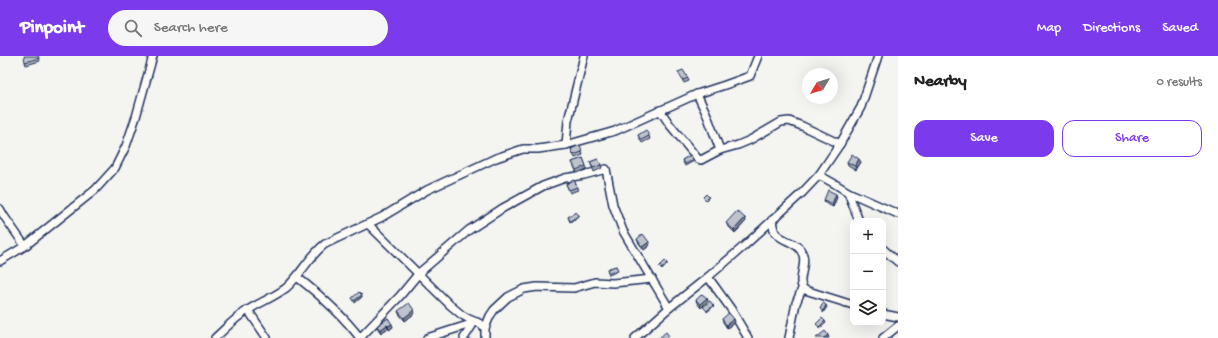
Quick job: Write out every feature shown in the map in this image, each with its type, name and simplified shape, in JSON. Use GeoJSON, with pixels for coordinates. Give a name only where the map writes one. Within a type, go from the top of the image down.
{"type":"FeatureCollection","features":[{"type":"Feature","properties":{"kind":"street"},"geometry":{"type":"LineString","coordinates":[[0,261],[25,246],[95,190],[115,168],[126,146],[136,117],[153,56]]}},
{"type":"Feature","properties":{"kind":"street"},"geometry":{"type":"LineString","coordinates":[[566,146],[568,120],[584,56]]}},
{"type":"Feature","properties":{"kind":"street"},"geometry":{"type":"LineString","coordinates":[[215,338],[248,310],[272,298],[286,288],[297,277],[319,248],[382,217],[427,190],[496,158],[523,149],[566,146],[615,131],[697,94],[750,76],[758,56]]}},
{"type":"Feature","properties":{"kind":"street"},"geometry":{"type":"LineString","coordinates":[[635,338],[669,308],[708,277],[772,220],[819,175],[840,144],[861,107],[878,56]]}},
{"type":"Feature","properties":{"kind":"street"},"geometry":{"type":"LineString","coordinates":[[697,94],[707,115],[720,150]]}},
{"type":"Feature","properties":{"kind":"street"},"geometry":{"type":"LineString","coordinates":[[660,110],[670,125],[699,160],[703,160],[720,150],[738,145],[781,122],[789,121],[840,144]]}},
{"type":"Feature","properties":{"kind":"street"},"geometry":{"type":"LineString","coordinates":[[297,277],[334,309],[360,338],[400,296],[419,273],[469,230],[503,208],[543,186],[565,178],[606,169],[613,205],[623,231],[669,308]]}},
{"type":"Feature","properties":{"kind":"street"},"geometry":{"type":"LineString","coordinates":[[819,175],[848,192],[898,214]]}},
{"type":"Feature","properties":{"kind":"street"},"geometry":{"type":"LineString","coordinates":[[848,192],[858,218]]}},
{"type":"Feature","properties":{"kind":"street"},"geometry":{"type":"LineString","coordinates":[[0,209],[25,246]]}},
{"type":"Feature","properties":{"kind":"street"},"geometry":{"type":"LineString","coordinates":[[772,220],[775,232],[782,238],[796,245],[804,256],[804,267],[800,282],[802,288],[796,303],[789,338]]}},
{"type":"Feature","properties":{"kind":"street"},"geometry":{"type":"LineString","coordinates":[[368,224],[450,305],[462,315],[475,323],[481,324],[485,328]]}},
{"type":"Feature","properties":{"kind":"street"},"geometry":{"type":"LineString","coordinates":[[886,252],[898,262]]}},
{"type":"Feature","properties":{"kind":"street"},"geometry":{"type":"LineString","coordinates":[[708,277],[731,309],[748,338]]}},
{"type":"Feature","properties":{"kind":"street"},"geometry":{"type":"LineString","coordinates":[[485,338],[485,328],[494,310],[508,297],[524,289],[537,287],[574,288],[595,282],[614,283],[652,279]]}},
{"type":"Feature","properties":{"kind":"street"},"geometry":{"type":"LineString","coordinates":[[802,288],[850,304]]}},
{"type":"Feature","properties":{"kind":"street"},"geometry":{"type":"LineString","coordinates":[[248,310],[267,338]]}},
{"type":"Feature","properties":{"kind":"street"},"geometry":{"type":"LineString","coordinates":[[886,315],[898,317]]}},
{"type":"Feature","properties":{"kind":"street"},"geometry":{"type":"LineString","coordinates":[[427,338],[475,323]]}},
{"type":"Feature","properties":{"kind":"street"},"geometry":{"type":"LineString","coordinates":[[464,338],[475,323]]}},
{"type":"Feature","properties":{"kind":"street"},"geometry":{"type":"LineString","coordinates":[[883,338],[898,326]]}},
{"type":"Feature","properties":{"kind":"building"},"geometry":{"type":"Polygon","coordinates":[[[24,56],[38,56],[39,58],[25,62],[24,56]]]}},
{"type":"Feature","properties":{"kind":"building"},"geometry":{"type":"Polygon","coordinates":[[[683,70],[688,78],[683,80],[678,72],[683,70]]]}},
{"type":"Feature","properties":{"kind":"building"},"geometry":{"type":"Polygon","coordinates":[[[646,130],[649,136],[641,140],[638,135],[646,130]]]}},
{"type":"Feature","properties":{"kind":"building"},"geometry":{"type":"Polygon","coordinates":[[[580,145],[582,152],[573,155],[571,149],[580,145]]]}},
{"type":"Feature","properties":{"kind":"building"},"geometry":{"type":"Polygon","coordinates":[[[852,154],[859,159],[855,166],[847,162],[852,154]]]}},
{"type":"Feature","properties":{"kind":"building"},"geometry":{"type":"Polygon","coordinates":[[[691,155],[693,160],[685,164],[682,160],[691,155]]]}},
{"type":"Feature","properties":{"kind":"building"},"geometry":{"type":"Polygon","coordinates":[[[583,158],[586,166],[576,170],[572,162],[583,158]]]}},
{"type":"Feature","properties":{"kind":"building"},"geometry":{"type":"Polygon","coordinates":[[[598,159],[601,165],[593,168],[590,162],[598,159]]]}},
{"type":"Feature","properties":{"kind":"building"},"geometry":{"type":"Polygon","coordinates":[[[574,180],[577,187],[569,190],[566,184],[574,180]]]}},
{"type":"Feature","properties":{"kind":"building"},"geometry":{"type":"Polygon","coordinates":[[[828,190],[836,194],[832,204],[824,200],[828,190]]]}},
{"type":"Feature","properties":{"kind":"building"},"geometry":{"type":"Polygon","coordinates":[[[706,194],[709,197],[706,200],[703,197],[706,194]]]}},
{"type":"Feature","properties":{"kind":"building"},"geometry":{"type":"Polygon","coordinates":[[[737,211],[745,218],[734,230],[726,223],[737,211]]]}},
{"type":"Feature","properties":{"kind":"building"},"geometry":{"type":"Polygon","coordinates":[[[576,212],[578,216],[570,221],[568,217],[576,212]]]}},
{"type":"Feature","properties":{"kind":"building"},"geometry":{"type":"Polygon","coordinates":[[[643,234],[649,242],[642,247],[637,239],[643,234]]]}},
{"type":"Feature","properties":{"kind":"building"},"geometry":{"type":"Polygon","coordinates":[[[665,261],[667,263],[661,269],[659,267],[665,261]]]}},
{"type":"Feature","properties":{"kind":"building"},"geometry":{"type":"Polygon","coordinates":[[[616,266],[618,270],[609,273],[607,269],[616,266]]]}},
{"type":"Feature","properties":{"kind":"building"},"geometry":{"type":"Polygon","coordinates":[[[359,292],[362,295],[354,301],[352,298],[359,292]]]}},
{"type":"Feature","properties":{"kind":"building"},"geometry":{"type":"Polygon","coordinates":[[[702,294],[707,298],[700,304],[696,300],[702,294]]]}},
{"type":"Feature","properties":{"kind":"building"},"geometry":{"type":"Polygon","coordinates":[[[710,301],[713,305],[707,311],[703,307],[710,301]]]}},
{"type":"Feature","properties":{"kind":"building"},"geometry":{"type":"Polygon","coordinates":[[[409,303],[414,310],[404,318],[398,311],[409,303]]]}},
{"type":"Feature","properties":{"kind":"building"},"geometry":{"type":"Polygon","coordinates":[[[823,303],[826,305],[823,311],[820,309],[823,303]]]}},
{"type":"Feature","properties":{"kind":"building"},"geometry":{"type":"Polygon","coordinates":[[[729,313],[734,319],[726,325],[722,319],[729,313]]]}},
{"type":"Feature","properties":{"kind":"building"},"geometry":{"type":"Polygon","coordinates":[[[388,318],[392,324],[387,325],[380,330],[377,326],[388,318]]]}},
{"type":"Feature","properties":{"kind":"building"},"geometry":{"type":"Polygon","coordinates":[[[822,318],[825,321],[819,327],[816,324],[822,318]]]}},
{"type":"Feature","properties":{"kind":"building"},"geometry":{"type":"Polygon","coordinates":[[[825,331],[828,335],[824,338],[816,338],[825,331]]]}},
{"type":"Feature","properties":{"kind":"building"},"geometry":{"type":"Polygon","coordinates":[[[666,332],[669,336],[666,338],[659,338],[666,332]]]}}]}
